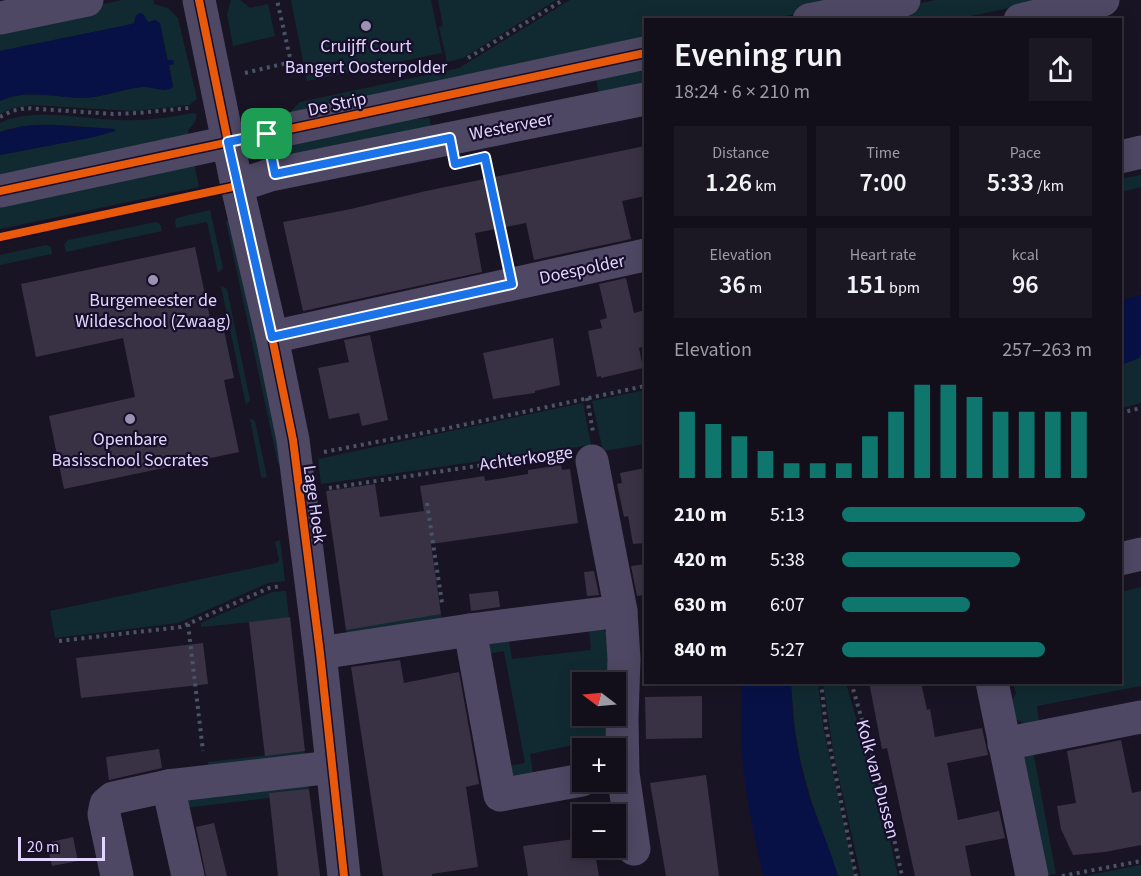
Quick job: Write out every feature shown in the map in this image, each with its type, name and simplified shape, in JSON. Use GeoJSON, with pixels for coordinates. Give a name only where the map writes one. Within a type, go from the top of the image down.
{"type":"FeatureCollection","features":[{"type":"Feature","properties":{"kind":"street"},"geometry":{"type":"LineString","coordinates":[[0,18],[87,0]]}},
{"type":"Feature","properties":{"kind":"street","name":"Lage Hoek"},"geometry":{"type":"LineString","coordinates":[[199,0],[292,440],[320,653],[344,876]]}},
{"type":"Feature","properties":{"kind":"street"},"geometry":{"type":"LineString","coordinates":[[818,18],[904,0]]}},
{"type":"Feature","properties":{"kind":"street"},"geometry":{"type":"LineString","coordinates":[[1028,18],[1103,0]]}},
{"type":"Feature","properties":{"kind":"street","name":"De Strip"},"geometry":{"type":"LineString","coordinates":[[0,191],[644,54]]}},
{"type":"Feature","properties":{"kind":"street","name":"Westerveer"},"geometry":{"type":"LineString","coordinates":[[237,186],[270,175],[644,99]]}},
{"type":"Feature","properties":{"kind":"street"},"geometry":{"type":"LineString","coordinates":[[1122,157],[1141,152]]}},
{"type":"Feature","properties":{"kind":"street","name":"Doespolder"},"geometry":{"type":"LineString","coordinates":[[272,337],[644,255]]}},
{"type":"Feature","properties":{"kind":"street","name":"Achterkogge"},"geometry":{"type":"LineString","coordinates":[[591,455],[621,611],[624,659],[621,738]]}},
{"type":"Feature","properties":{"kind":"street"},"geometry":{"type":"LineString","coordinates":[[1122,559],[1141,554]]}},
{"type":"Feature","properties":{"kind":"street"},"geometry":{"type":"LineString","coordinates":[[320,653],[621,611]]}},
{"type":"Feature","properties":{"kind":"street"},"geometry":{"type":"LineString","coordinates":[[459,632],[490,797],[572,782]]}},
{"type":"Feature","properties":{"kind":"street"},"geometry":{"type":"LineString","coordinates":[[992,684],[1032,876]]}},
{"type":"Feature","properties":{"kind":"street"},"geometry":{"type":"LineString","coordinates":[[1004,744],[1141,717]]}},
{"type":"Feature","properties":{"kind":"street"},"geometry":{"type":"LineString","coordinates":[[117,876],[104,814],[106,804],[113,798],[168,786],[332,767]]}},
{"type":"Feature","properties":{"kind":"street"},"geometry":{"type":"LineString","coordinates":[[168,786],[188,876]]}},
{"type":"Feature","properties":{"kind":"street","name":"Achterkogge"},"geometry":{"type":"LineString","coordinates":[[623,792],[634,849]]}},
{"type":"Feature","properties":{"kind":"path"},"geometry":{"type":"LineString","coordinates":[[234,75],[291,62],[277,0]]}},
{"type":"Feature","properties":{"kind":"path"},"geometry":{"type":"LineString","coordinates":[[460,62],[563,0]]}},
{"type":"Feature","properties":{"kind":"path"},"geometry":{"type":"LineString","coordinates":[[0,117],[26,108],[113,114],[192,108]]}},
{"type":"Feature","properties":{"kind":"path"},"geometry":{"type":"LineString","coordinates":[[485,157],[512,284]]}},
{"type":"Feature","properties":{"kind":"path"},"geometry":{"type":"LineString","coordinates":[[294,458],[644,386]]}},
{"type":"Feature","properties":{"kind":"path"},"geometry":{"type":"LineString","coordinates":[[587,398],[596,448],[591,455]]}},
{"type":"Feature","properties":{"kind":"path"},"geometry":{"type":"LineString","coordinates":[[1122,413],[1141,408]]}},
{"type":"Feature","properties":{"kind":"path"},"geometry":{"type":"LineString","coordinates":[[427,503],[459,632]]}},
{"type":"Feature","properties":{"kind":"path"},"geometry":{"type":"LineString","coordinates":[[59,641],[181,627],[269,588],[310,582]]}},
{"type":"Feature","properties":{"kind":"path"},"geometry":{"type":"LineString","coordinates":[[188,624],[207,782]]}},
{"type":"Feature","properties":{"kind":"path"},"geometry":{"type":"LineString","coordinates":[[820,684],[826,727],[856,876]]}},
{"type":"Feature","properties":{"kind":"path"},"geometry":{"type":"LineString","coordinates":[[1060,876],[1141,861]]}},
{"type":"Feature","properties":{"kind":"shaded area"},"geometry":{"type":"Polygon","coordinates":[[[122,0],[153,0],[154,4],[168,8],[178,18],[197,99],[189,105],[134,111],[32,105],[13,108],[0,114],[0,101],[20,95],[90,98],[142,87],[164,89],[173,87],[169,65],[174,64],[168,61],[160,23],[148,22],[140,13],[136,15],[134,24],[0,51],[0,26],[122,0]]]}},
{"type":"Feature","properties":{"kind":"shaded area"},"geometry":{"type":"Polygon","coordinates":[[[231,0],[240,0],[250,8],[268,4],[275,36],[233,46],[227,14],[231,0]]]}},
{"type":"Feature","properties":{"kind":"shaded area","name":"Cruijff Court Bangert Oosterpolder"},"geometry":{"type":"Polygon","coordinates":[[[291,0],[431,0],[442,53],[307,81],[291,0]]]}},
{"type":"Feature","properties":{"kind":"shaded area"},"geometry":{"type":"Polygon","coordinates":[[[438,0],[556,0],[463,58],[447,62],[439,27],[443,26],[438,0]]]}},
{"type":"Feature","properties":{"kind":"shaded area"},"geometry":{"type":"Polygon","coordinates":[[[570,0],[863,0],[775,18],[644,18],[644,46],[287,115],[300,102],[459,68],[570,0]]]}},
{"type":"Feature","properties":{"kind":"shaded area"},"geometry":{"type":"Polygon","coordinates":[[[935,0],[1049,0],[961,18],[853,18],[935,0]]]}},
{"type":"Feature","properties":{"kind":"shaded area"},"geometry":{"type":"Polygon","coordinates":[[[140,13],[148,22],[155,20],[160,23],[167,60],[173,60],[174,64],[169,65],[173,87],[170,89],[142,87],[83,98],[30,94],[0,101],[0,51],[127,25],[134,23],[136,16],[140,13]]]}},
{"type":"Feature","properties":{"kind":"shaded area"},"geometry":{"type":"Polygon","coordinates":[[[644,61],[644,86],[599,95],[595,73],[644,61]]]}},
{"type":"Feature","properties":{"kind":"shaded area"},"geometry":{"type":"Polygon","coordinates":[[[196,114],[196,118],[188,130],[190,141],[0,182],[0,155],[115,131],[115,129],[42,125],[0,132],[0,123],[13,118],[58,115],[137,120],[196,114]]]}},
{"type":"Feature","properties":{"kind":"shaded area"},"geometry":{"type":"Polygon","coordinates":[[[429,118],[432,130],[277,163],[274,140],[351,124],[429,118]]]}},
{"type":"Feature","properties":{"kind":"shaded area"},"geometry":{"type":"Polygon","coordinates":[[[24,126],[115,129],[115,131],[0,155],[0,132],[24,126]]]}},
{"type":"Feature","properties":{"kind":"shaded area"},"geometry":{"type":"Polygon","coordinates":[[[193,158],[199,187],[0,229],[0,198],[193,158]]]}},
{"type":"Feature","properties":{"kind":"shaded area"},"geometry":{"type":"Polygon","coordinates":[[[1141,175],[1141,187],[1122,192],[1122,179],[1141,175]]]}},
{"type":"Feature","properties":{"kind":"shaded area"},"geometry":{"type":"Polygon","coordinates":[[[210,210],[223,268],[218,273],[207,222],[176,228],[175,221],[177,218],[210,210]]]}},
{"type":"Feature","properties":{"kind":"shaded area"},"geometry":{"type":"Polygon","coordinates":[[[236,219],[284,463],[278,464],[226,221],[236,219]]]}},
{"type":"Feature","properties":{"kind":"shaded area"},"geometry":{"type":"Polygon","coordinates":[[[156,222],[160,224],[162,231],[66,252],[64,245],[68,240],[156,222]]]}},
{"type":"Feature","properties":{"kind":"shaded area"},"geometry":{"type":"Polygon","coordinates":[[[46,245],[51,247],[52,254],[0,265],[0,255],[46,245]]]}},
{"type":"Feature","properties":{"kind":"shaded area"},"geometry":{"type":"Polygon","coordinates":[[[221,286],[227,289],[250,400],[246,405],[221,286]]]}},
{"type":"Feature","properties":{"kind":"shaded area"},"geometry":{"type":"Polygon","coordinates":[[[1141,295],[1141,354],[1139,358],[1122,365],[1122,300],[1141,295]]]}},
{"type":"Feature","properties":{"kind":"shaded area"},"geometry":{"type":"Polygon","coordinates":[[[1141,354],[1141,403],[1122,408],[1122,364],[1139,358],[1141,354]]]}},
{"type":"Feature","properties":{"kind":"shaded area"},"geometry":{"type":"Polygon","coordinates":[[[644,390],[644,444],[603,451],[592,401],[644,390]]]}},
{"type":"Feature","properties":{"kind":"shaded area"},"geometry":{"type":"Polygon","coordinates":[[[583,403],[591,445],[321,484],[318,459],[583,403]]]}},
{"type":"Feature","properties":{"kind":"shaded area"},"geometry":{"type":"Polygon","coordinates":[[[250,418],[255,421],[267,477],[261,476],[250,418]]]}},
{"type":"Feature","properties":{"kind":"shaded area"},"geometry":{"type":"Polygon","coordinates":[[[280,540],[285,581],[268,583],[178,623],[55,638],[50,611],[277,563],[279,560],[275,542],[280,540]]]}},
{"type":"Feature","properties":{"kind":"shaded area"},"geometry":{"type":"Polygon","coordinates":[[[1141,587],[1141,686],[1037,706],[1039,724],[1027,724],[1016,719],[1008,705],[1016,694],[1013,684],[1122,684],[1122,592],[1141,587]]]}},
{"type":"Feature","properties":{"kind":"shaded area"},"geometry":{"type":"Polygon","coordinates":[[[286,591],[289,618],[201,627],[201,623],[272,592],[286,591]]]}},
{"type":"Feature","properties":{"kind":"shaded area"},"geometry":{"type":"Polygon","coordinates":[[[441,614],[442,623],[347,636],[346,627],[441,614]]]}},
{"type":"Feature","properties":{"kind":"shaded area"},"geometry":{"type":"Polygon","coordinates":[[[600,628],[609,634],[611,672],[572,672],[572,726],[612,726],[612,738],[572,738],[572,745],[530,754],[533,773],[511,777],[509,766],[525,763],[504,651],[487,654],[488,641],[509,641],[512,659],[591,650],[589,630],[600,628]]]}},
{"type":"Feature","properties":{"kind":"shaded area"},"geometry":{"type":"Polygon","coordinates":[[[742,684],[791,684],[796,743],[803,773],[838,876],[763,876],[752,825],[741,738],[742,684]]]}},
{"type":"Feature","properties":{"kind":"shaded area"},"geometry":{"type":"Polygon","coordinates":[[[791,684],[818,684],[823,726],[855,876],[838,876],[811,800],[795,730],[791,684]]]}},
{"type":"Feature","properties":{"kind":"shaded area"},"geometry":{"type":"Polygon","coordinates":[[[823,684],[846,684],[886,823],[898,876],[861,876],[834,756],[823,684]]]}},
{"type":"Feature","properties":{"kind":"shaded area"},"geometry":{"type":"Polygon","coordinates":[[[304,751],[305,759],[209,771],[208,762],[304,751]]]}},
{"type":"Feature","properties":{"kind":"shaded area"},"geometry":{"type":"Polygon","coordinates":[[[1033,751],[1056,874],[1041,876],[1022,763],[1025,756],[1033,751]]]}},
{"type":"Feature","properties":{"kind":"shaded area"},"geometry":{"type":"Polygon","coordinates":[[[308,783],[309,793],[185,808],[187,798],[308,783]]]}},
{"type":"Feature","properties":{"kind":"shaded area"},"geometry":{"type":"Polygon","coordinates":[[[1141,865],[1141,876],[1084,876],[1141,865]]]}},
{"type":"Feature","properties":{"kind":"building"},"geometry":{"type":"Polygon","coordinates":[[[644,146],[644,196],[622,201],[631,239],[534,260],[526,223],[475,233],[482,272],[303,311],[283,222],[644,146]]]}},
{"type":"Feature","properties":{"kind":"building"},"geometry":{"type":"Polygon","coordinates":[[[195,247],[210,318],[221,316],[234,378],[224,380],[239,452],[64,489],[49,416],[135,397],[123,338],[36,357],[21,284],[195,247]]]}},
{"type":"Feature","properties":{"kind":"building"},"geometry":{"type":"Polygon","coordinates":[[[626,278],[634,313],[644,310],[644,346],[639,348],[643,368],[597,377],[588,331],[602,328],[600,320],[607,318],[599,284],[626,278]]]}},
{"type":"Feature","properties":{"kind":"building"},"geometry":{"type":"Polygon","coordinates":[[[370,335],[388,420],[362,426],[359,413],[329,419],[318,368],[349,362],[344,340],[370,335]]]}},
{"type":"Feature","properties":{"kind":"building"},"geometry":{"type":"Polygon","coordinates":[[[553,338],[560,385],[535,391],[535,393],[493,399],[483,353],[553,338]]]}},
{"type":"Feature","properties":{"kind":"building"},"geometry":{"type":"Polygon","coordinates":[[[561,465],[562,470],[570,469],[578,523],[431,544],[441,614],[346,630],[326,491],[375,484],[380,517],[424,511],[420,486],[484,476],[485,481],[528,474],[528,470],[561,465]]]}},
{"type":"Feature","properties":{"kind":"building"},"geometry":{"type":"Polygon","coordinates":[[[644,468],[644,543],[633,544],[628,516],[624,517],[617,484],[622,483],[620,473],[644,468]]]}},
{"type":"Feature","properties":{"kind":"building"},"geometry":{"type":"Polygon","coordinates":[[[644,564],[644,595],[637,596],[631,566],[644,564]]]}},
{"type":"Feature","properties":{"kind":"building"},"geometry":{"type":"Polygon","coordinates":[[[594,571],[599,595],[587,596],[584,572],[594,571]]]}},
{"type":"Feature","properties":{"kind":"building"},"geometry":{"type":"Polygon","coordinates":[[[498,591],[500,607],[471,611],[469,594],[498,591]]]}},
{"type":"Feature","properties":{"kind":"building"},"geometry":{"type":"Polygon","coordinates":[[[290,617],[305,751],[265,756],[249,622],[290,617]]]}},
{"type":"Feature","properties":{"kind":"building"},"geometry":{"type":"Polygon","coordinates":[[[203,643],[208,684],[81,698],[76,658],[203,643]]]}},
{"type":"Feature","properties":{"kind":"building"},"geometry":{"type":"Polygon","coordinates":[[[400,660],[404,683],[459,672],[479,784],[466,787],[478,867],[432,874],[432,876],[383,876],[351,667],[400,660]]]}},
{"type":"Feature","properties":{"kind":"building"},"geometry":{"type":"Polygon","coordinates":[[[869,684],[921,684],[927,710],[930,709],[935,737],[982,728],[988,755],[947,763],[958,820],[999,811],[1005,838],[965,846],[971,876],[915,876],[887,748],[882,749],[869,684]]]}},
{"type":"Feature","properties":{"kind":"building"},"geometry":{"type":"Polygon","coordinates":[[[702,696],[702,738],[646,739],[645,697],[702,696]]]}},
{"type":"Feature","properties":{"kind":"building"},"geometry":{"type":"Polygon","coordinates":[[[1121,740],[1132,793],[1141,791],[1141,845],[1073,855],[1061,829],[1057,806],[1076,803],[1067,751],[1121,740]]]}},
{"type":"Feature","properties":{"kind":"building"},"geometry":{"type":"Polygon","coordinates":[[[159,749],[162,768],[109,780],[106,757],[159,749]]]}},
{"type":"Feature","properties":{"kind":"building"},"geometry":{"type":"Polygon","coordinates":[[[706,775],[719,876],[666,876],[650,783],[706,775]]]}},
{"type":"Feature","properties":{"kind":"building"},"geometry":{"type":"Polygon","coordinates":[[[309,789],[320,876],[278,876],[269,793],[309,789]]]}},
{"type":"Feature","properties":{"kind":"building"},"geometry":{"type":"Polygon","coordinates":[[[214,823],[227,876],[206,876],[196,827],[214,823]]]}},
{"type":"Feature","properties":{"kind":"building"},"geometry":{"type":"Polygon","coordinates":[[[73,837],[78,861],[52,866],[47,843],[73,837]]]}},
{"type":"Feature","properties":{"kind":"building"},"geometry":{"type":"Polygon","coordinates":[[[572,839],[572,858],[596,858],[599,876],[528,876],[523,846],[572,839]]]}},
{"type":"Feature","properties":{"kind":"cycle path"},"geometry":{"type":"LineString","coordinates":[[199,0],[293,440],[320,653],[344,876]]}},
{"type":"Feature","properties":{"kind":"cycle path"},"geometry":{"type":"LineString","coordinates":[[0,191],[644,53]]}},
{"type":"Feature","properties":{"kind":"cycle path"},"geometry":{"type":"LineString","coordinates":[[0,237],[237,186]]}},
{"type":"Feature","properties":{"kind":"place","name":"Cruijff Court Bangert Oosterpolder"},"geometry":{"type":"Point","coordinates":[366,26]}},
{"type":"Feature","properties":{"kind":"place","name":"Burgemeester de Wildeschool (Zwaag)"},"geometry":{"type":"Point","coordinates":[153,280]}},
{"type":"Feature","properties":{"kind":"place","name":"Openbare Basisschool Socrates"},"geometry":{"type":"Point","coordinates":[130,419]}},
{"type":"Feature","properties":{"kind":"route"},"geometry":{"type":"LineString","coordinates":[[267,134],[275,174],[450,138],[455,164],[485,157],[512,284],[272,337],[228,142],[267,134]]}}]}
